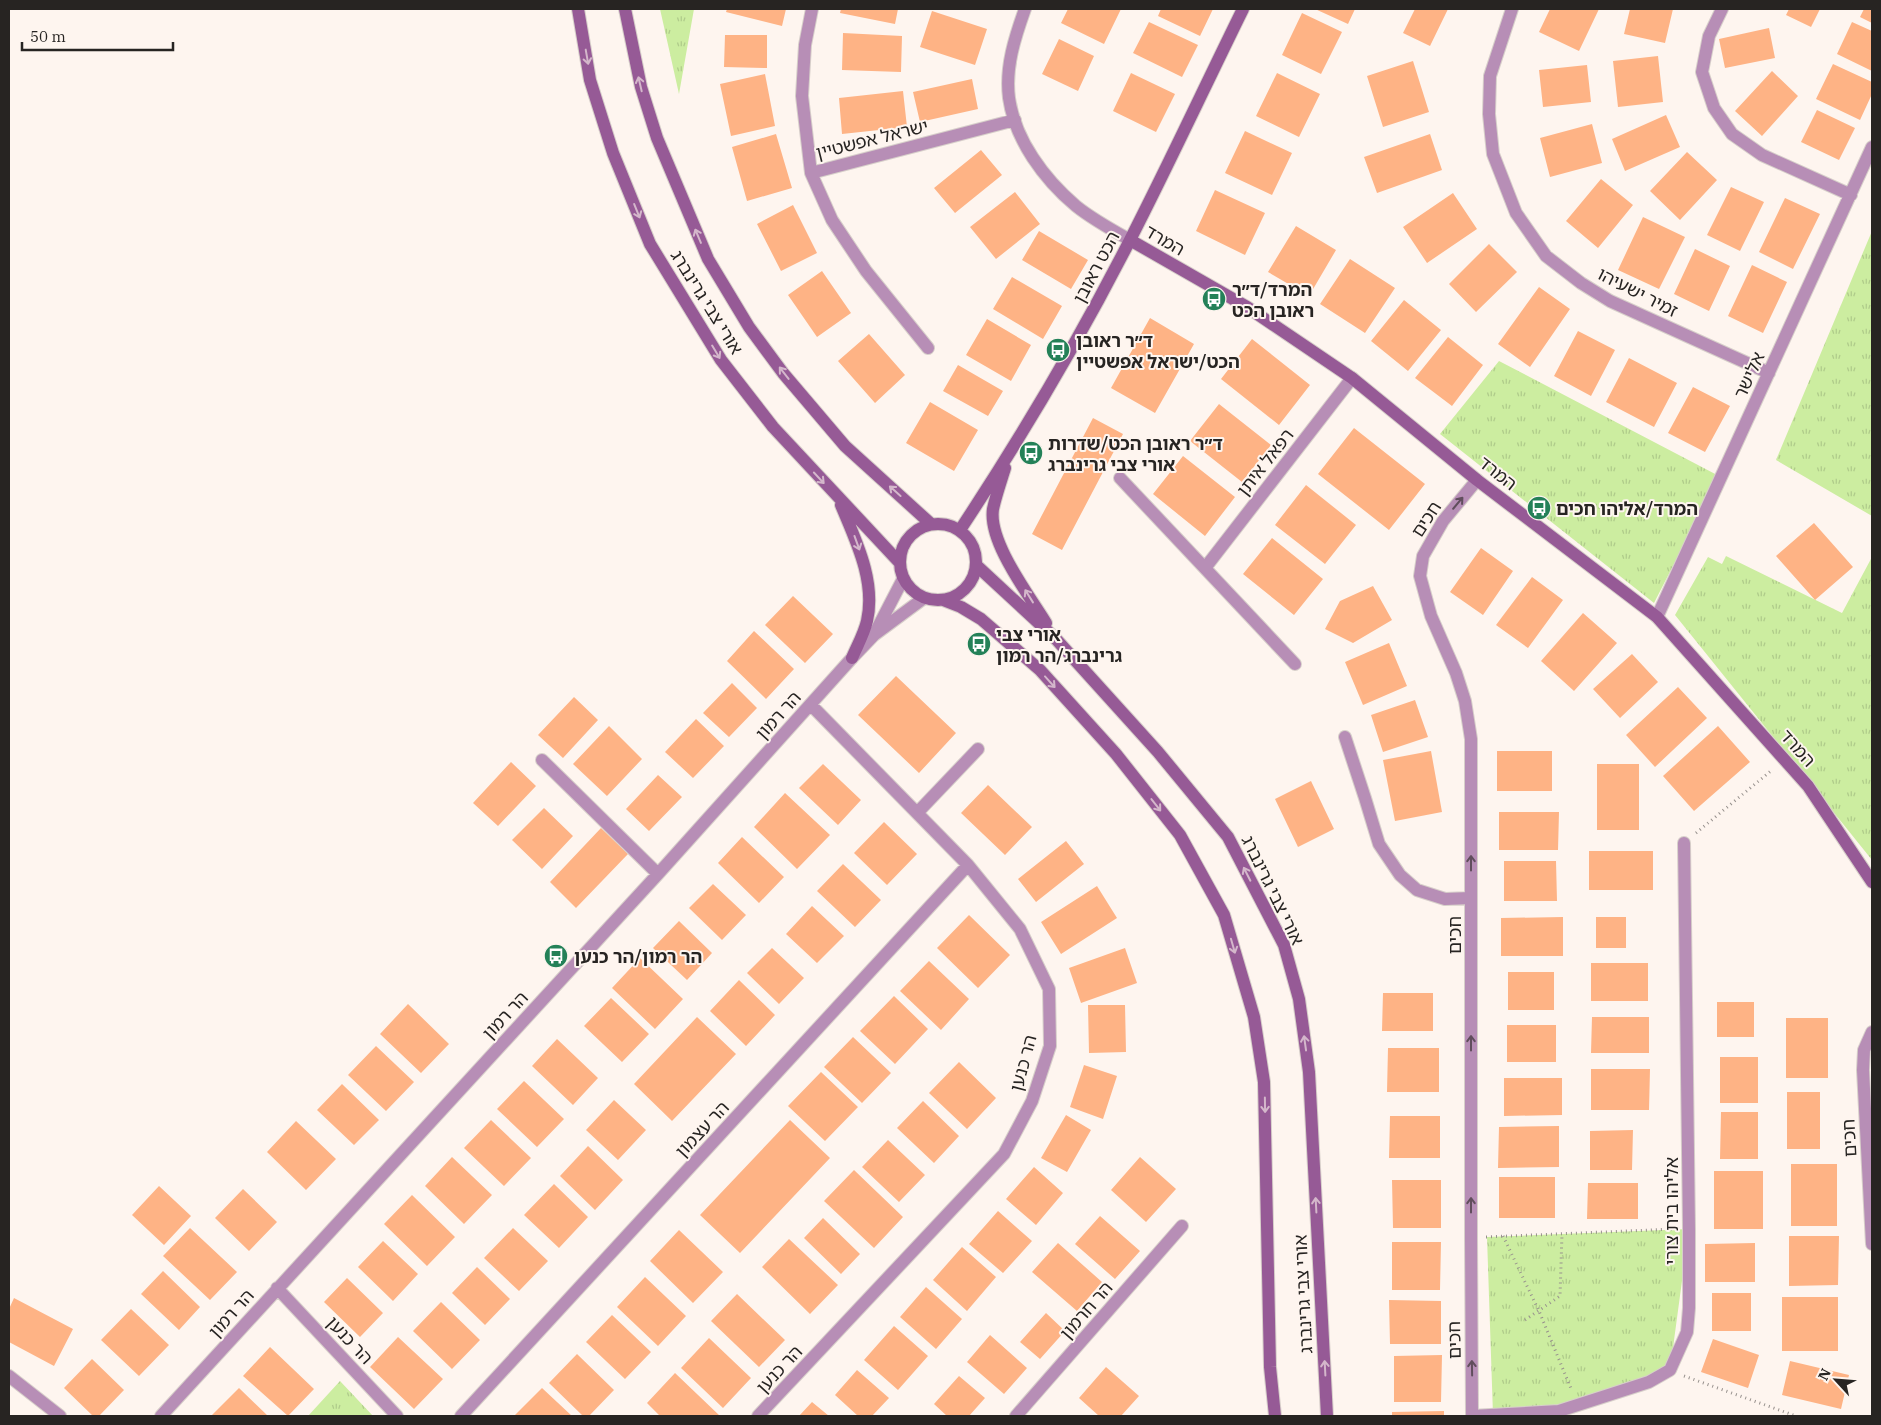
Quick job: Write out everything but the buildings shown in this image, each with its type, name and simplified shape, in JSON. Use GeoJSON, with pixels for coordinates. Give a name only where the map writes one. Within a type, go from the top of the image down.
{"type":"FeatureCollection","features":[{"type":"Feature","properties":{"kind":"main road","name":"אורי צבי גרינברג"},"geometry":{"type":"LineString","coordinates":[[578,9],[590,80],[613,153],[650,244],[721,360],[773,428],[900,562]]}},
{"type":"Feature","properties":{"kind":"main road","name":"אורי צבי גרינברג"},"geometry":{"type":"LineString","coordinates":[[624,9],[641,87],[656,138],[708,259],[749,327],[784,374],[845,446],[931,524]]}},
{"type":"Feature","properties":{"kind":"main road","name":"הכט ראובן"},"geometry":{"type":"LineString","coordinates":[[960,530],[1008,457],[1068,355],[1130,240],[1243,9]]}},
{"type":"Feature","properties":{"kind":"main road","name":"המרד"},"geometry":{"type":"LineString","coordinates":[[1130,240],[1247,307],[1352,378],[1477,480],[1657,617],[1808,786],[1872,882]]}},
{"type":"Feature","properties":{"kind":"main road"},"geometry":{"type":"LineString","coordinates":[[1008,457],[993,511],[996,535],[1007,560],[1055,638]]}},
{"type":"Feature","properties":{"kind":"main road"},"geometry":{"type":"LineString","coordinates":[[838,498],[857,543],[866,572],[870,598],[867,622],[852,658]]}},
{"type":"Feature","properties":{"kind":"main road"},"geometry":{"type":"LineString","coordinates":[[931,524],[951,525],[960,530],[973,545],[976,565],[973,578],[966,589],[955,596],[943,600],[924,598],[909,587],[903,579],[900,562],[905,542],[912,534],[931,524]]}},
{"type":"Feature","properties":{"kind":"main road","name":"אורי צבי גרינברג"},"geometry":{"type":"LineString","coordinates":[[976,565],[1055,638],[1158,752],[1228,837],[1284,946],[1299,999],[1309,1072],[1327,1416]]}},
{"type":"Feature","properties":{"kind":"main road","name":"אורי צבי גרינברג"},"geometry":{"type":"LineString","coordinates":[[943,600],[961,607],[981,619],[1040,670],[1116,754],[1180,835],[1224,915],[1254,1017],[1264,1082],[1270,1367],[1275,1416]]}},
{"type":"Feature","properties":{"kind":"street","name":"ישראל אפשטיין"},"geometry":{"type":"LineString","coordinates":[[812,9],[805,45],[802,96],[811,173],[1015,120]]}},
{"type":"Feature","properties":{"kind":"street"},"geometry":{"type":"LineString","coordinates":[[1025,9],[1011,52],[1009,98],[1015,120],[1026,146],[1043,172],[1076,206],[1130,240]]}},
{"type":"Feature","properties":{"kind":"street","name":"זמיר ישעיהו"},"geometry":{"type":"LineString","coordinates":[[1512,9],[1490,76],[1488,114],[1493,154],[1516,213],[1546,256],[1581,283],[1610,301],[1769,373]]}},
{"type":"Feature","properties":{"kind":"street"},"geometry":{"type":"LineString","coordinates":[[1722,9],[1709,36],[1702,72],[1718,115],[1732,134],[1762,155],[1850,194]]}},
{"type":"Feature","properties":{"kind":"street","name":"אלישר"},"geometry":{"type":"LineString","coordinates":[[1657,617],[1872,147]]}},
{"type":"Feature","properties":{"kind":"street"},"geometry":{"type":"LineString","coordinates":[[811,173],[837,228],[866,271],[928,348]]}},
{"type":"Feature","properties":{"kind":"street","name":"רפאל איתן"},"geometry":{"type":"LineString","coordinates":[[1205,568],[1352,378]]}},
{"type":"Feature","properties":{"kind":"street"},"geometry":{"type":"LineString","coordinates":[[1120,478],[1295,664]]}},
{"type":"Feature","properties":{"kind":"street","name":"חכים"},"geometry":{"type":"LineString","coordinates":[[1472,1416],[1471,739],[1465,701],[1456,673],[1431,616],[1420,576],[1423,556],[1443,521],[1477,480]]}},
{"type":"Feature","properties":{"kind":"street","name":"הר רמון"},"geometry":{"type":"LineString","coordinates":[[874,635],[903,579]]}},
{"type":"Feature","properties":{"kind":"street","name":"הר רמון"},"geometry":{"type":"LineString","coordinates":[[161,1416],[658,874],[852,658],[874,635],[924,598]]}},
{"type":"Feature","properties":{"kind":"street","name":"הר כנען"},"geometry":{"type":"LineString","coordinates":[[758,1416],[1004,1154],[1032,1101],[1050,1046],[1049,989],[1020,929],[968,865],[811,705]]}},
{"type":"Feature","properties":{"kind":"street"},"geometry":{"type":"LineString","coordinates":[[1345,737],[1379,844],[1400,875],[1417,890],[1445,899],[1471,898]]}},
{"type":"Feature","properties":{"kind":"street"},"geometry":{"type":"LineString","coordinates":[[917,813],[978,749]]}},
{"type":"Feature","properties":{"kind":"street"},"geometry":{"type":"LineString","coordinates":[[542,760],[658,874]]}},
{"type":"Feature","properties":{"kind":"street","name":"אליהו בית צורי"},"geometry":{"type":"LineString","coordinates":[[1670,1370],[1686,1332],[1688,1308],[1689,1229],[1684,843]]}},
{"type":"Feature","properties":{"kind":"street","name":"הר עצמון"},"geometry":{"type":"LineString","coordinates":[[461,1416],[968,865]]}},
{"type":"Feature","properties":{"kind":"street","name":"חכים"},"geometry":{"type":"LineString","coordinates":[[1872,1032],[1864,1050],[1863,1070],[1872,1244]]}},
{"type":"Feature","properties":{"kind":"street","name":"הר חרמון"},"geometry":{"type":"LineString","coordinates":[[1016,1416],[1182,1226]]}},
{"type":"Feature","properties":{"kind":"street","name":"הר כנען"},"geometry":{"type":"LineString","coordinates":[[277,1288],[396,1416]]}},
{"type":"Feature","properties":{"kind":"street"},"geometry":{"type":"LineString","coordinates":[[1472,1416],[1560,1411],[1649,1382],[1670,1370]]}},
{"type":"Feature","properties":{"kind":"street"},"geometry":{"type":"LineString","coordinates":[[9,1376],[60,1416]]}},
{"type":"Feature","properties":{"kind":"path"},"geometry":{"type":"LineString","coordinates":[[1684,843],[1784,760]]}},
{"type":"Feature","properties":{"kind":"path"},"geometry":{"type":"LineString","coordinates":[[1471,1238],[1689,1229]]}},
{"type":"Feature","properties":{"kind":"path"},"geometry":{"type":"LineString","coordinates":[[1525,1320],[1560,1296],[1562,1234]]}},
{"type":"Feature","properties":{"kind":"path"},"geometry":{"type":"LineString","coordinates":[[1503,1236],[1539,1311],[1577,1405]]}},
{"type":"Feature","properties":{"kind":"path"},"geometry":{"type":"LineString","coordinates":[[1670,1370],[1796,1416]]}},
{"type":"Feature","properties":{"kind":"green space"},"geometry":{"type":"Polygon","coordinates":[[[660,9],[694,9],[679,94],[660,9]]]}},
{"type":"Feature","properties":{"kind":"green space"},"geometry":{"type":"Polygon","coordinates":[[[1872,231],[1872,516],[1776,460],[1872,231]]]}},
{"type":"Feature","properties":{"kind":"green space"},"geometry":{"type":"Polygon","coordinates":[[[1499,361],[1719,476],[1654,603],[1440,434],[1499,361]]]}},
{"type":"Feature","properties":{"kind":"green space"},"geometry":{"type":"Polygon","coordinates":[[[1726,556],[1842,613],[1872,557],[1872,860],[1675,615],[1708,557],[1722,564],[1726,556]]]}},
{"type":"Feature","properties":{"kind":"green space"},"geometry":{"type":"Polygon","coordinates":[[[1689,1229],[1670,1370],[1559,1411],[1493,1415],[1487,1237],[1689,1229]]]}},
{"type":"Feature","properties":{"kind":"green space"},"geometry":{"type":"Polygon","coordinates":[[[340,1381],[373,1416],[308,1416],[340,1381]]]}},
{"type":"Feature","properties":{"kind":"place","name":"המרד/ד״ר ראובן הכט"},"geometry":{"type":"Point","coordinates":[1214,299]}},
{"type":"Feature","properties":{"kind":"place","name":"ד״ר ראובן הכט/ישראל אפשטיין"},"geometry":{"type":"Point","coordinates":[1058,350]}},
{"type":"Feature","properties":{"kind":"place","name":"ד״ר ראובן הכט/שדרות אורי צבי גרינברג"},"geometry":{"type":"Point","coordinates":[1031,453]}},
{"type":"Feature","properties":{"kind":"place","name":"המרד/אליהו חכים"},"geometry":{"type":"Point","coordinates":[1539,508]}},
{"type":"Feature","properties":{"kind":"place","name":"אורי צבי גרינברג/הר רמון"},"geometry":{"type":"Point","coordinates":[979,644]}},
{"type":"Feature","properties":{"kind":"place","name":"הר רמון/הר כנען"},"geometry":{"type":"Point","coordinates":[556,956]}}]}
